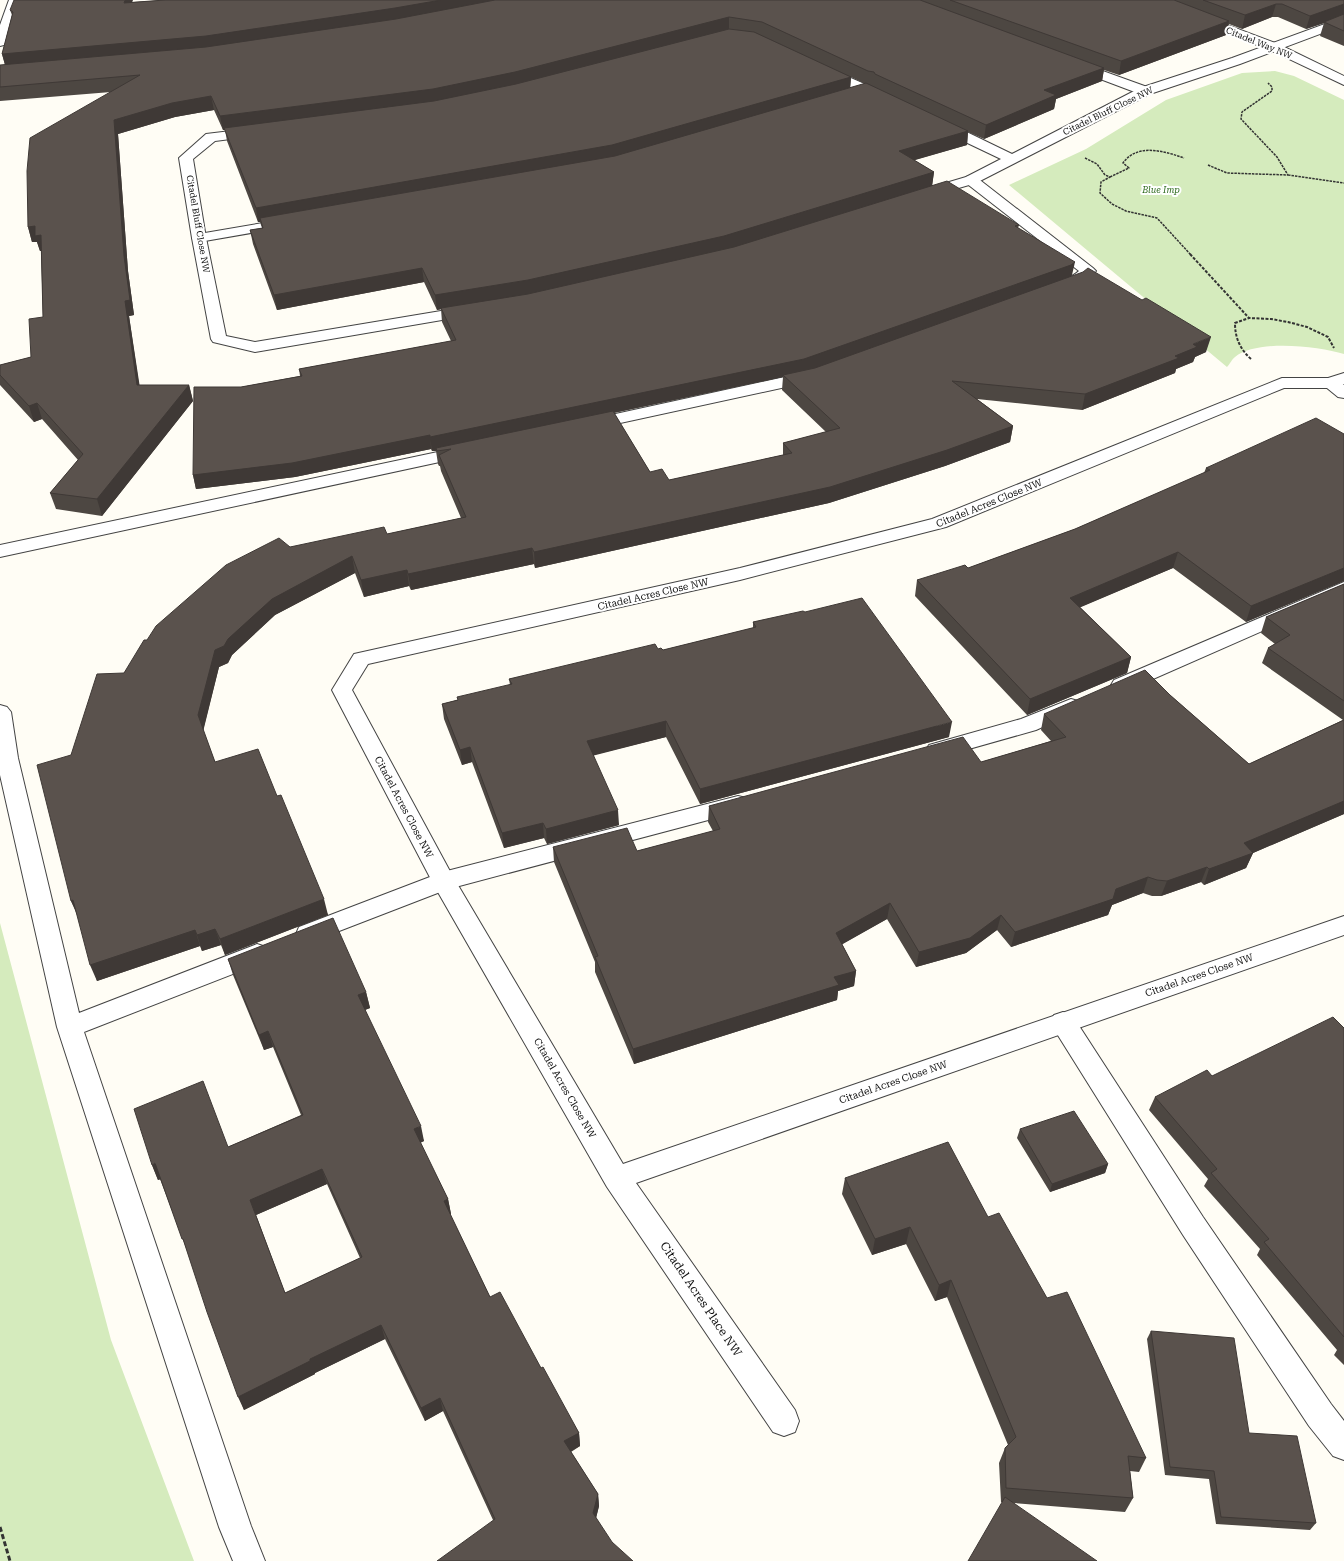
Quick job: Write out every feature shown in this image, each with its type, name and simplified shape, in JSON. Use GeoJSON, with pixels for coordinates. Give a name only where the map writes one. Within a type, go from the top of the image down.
{"type":"FeatureCollection","features":[{"type":"Feature","properties":{"kind":"street"},"geometry":{"type":"LineString","coordinates":[[0,42],[15,0]]}},
{"type":"Feature","properties":{"kind":"street","name":"Citadel Way NW"},"geometry":{"type":"LineString","coordinates":[[1150,0],[1274,48],[1344,81]]}},
{"type":"Feature","properties":{"kind":"street","name":"Citadel Bluff Close NW"},"geometry":{"type":"LineString","coordinates":[[914,198],[971,180],[1145,91],[1274,48],[1344,21]]}},
{"type":"Feature","properties":{"kind":"street"},"geometry":{"type":"LineString","coordinates":[[1065,61],[1145,91]]}},
{"type":"Feature","properties":{"kind":"street"},"geometry":{"type":"LineString","coordinates":[[812,65],[895,103]]}},
{"type":"Feature","properties":{"kind":"street"},"geometry":{"type":"LineString","coordinates":[[844,96],[867,90]]}},
{"type":"Feature","properties":{"kind":"street"},"geometry":{"type":"LineString","coordinates":[[929,119],[1012,159]]}},
{"type":"Feature","properties":{"kind":"street","name":"Citadel Bluff Close NW"},"geometry":{"type":"LineString","coordinates":[[265,131],[212,137],[186,158],[199,238],[219,339],[255,347],[482,309]]}},
{"type":"Feature","properties":{"kind":"street"},"geometry":{"type":"LineString","coordinates":[[971,180],[1088,271],[1074,283],[1052,291]]}},
{"type":"Feature","properties":{"kind":"street"},"geometry":{"type":"LineString","coordinates":[[199,238],[301,220]]}},
{"type":"Feature","properties":{"kind":"street"},"geometry":{"type":"LineString","coordinates":[[574,428],[807,378],[829,370]]}},
{"type":"Feature","properties":{"kind":"street","name":"Citadel Acres Close NW"},"geometry":{"type":"LineString","coordinates":[[1340,385],[1282,383],[939,523],[740,574],[361,659],[342,690],[443,881],[618,1178],[1344,925]]}},
{"type":"Feature","properties":{"kind":"street"},"geometry":{"type":"LineString","coordinates":[[0,551],[481,448]]}},
{"type":"Feature","properties":{"kind":"street"},"geometry":{"type":"LineString","coordinates":[[920,755],[1028,725],[1344,588]]}},
{"type":"Feature","properties":{"kind":"street"},"geometry":{"type":"LineString","coordinates":[[0,712],[7,758],[70,1027],[235,1527],[249,1561]]}},
{"type":"Feature","properties":{"kind":"street"},"geometry":{"type":"LineString","coordinates":[[70,1027],[443,881],[758,799]]}},
{"type":"Feature","properties":{"kind":"street"},"geometry":{"type":"LineString","coordinates":[[1063,1022],[1193,1226],[1320,1415],[1344,1445]]}},
{"type":"Feature","properties":{"kind":"street","name":"Citadel Acres Place NW"},"geometry":{"type":"LineString","coordinates":[[618,1178],[784,1421]]}},
{"type":"Feature","properties":{"kind":"path"},"geometry":{"type":"LineString","coordinates":[[1267,81],[1272,88],[1272,91],[1242,112],[1241,119],[1277,157],[1288,175]]}},
{"type":"Feature","properties":{"kind":"path"},"geometry":{"type":"LineString","coordinates":[[1184,158],[1164,152],[1149,150],[1139,152],[1125,158],[1123,163],[1129,168],[1101,182],[1100,193],[1110,204],[1139,215],[1157,218],[1249,318]]}},
{"type":"Feature","properties":{"kind":"path"},"geometry":{"type":"LineString","coordinates":[[1078,156],[1097,164],[1105,175],[1110,177]]}},
{"type":"Feature","properties":{"kind":"path"},"geometry":{"type":"LineString","coordinates":[[1208,165],[1227,173],[1288,175],[1344,183]]}},
{"type":"Feature","properties":{"kind":"path"},"geometry":{"type":"LineString","coordinates":[[1251,359],[1238,343],[1234,334],[1235,323],[1249,318],[1272,319],[1308,327],[1328,337],[1334,347],[1334,355]]}},
{"type":"Feature","properties":{"kind":"path"},"geometry":{"type":"LineString","coordinates":[[0,1527],[10,1561]]}},
{"type":"Feature","properties":{"kind":"green space","name":"Blue Imp"},"geometry":{"type":"Polygon","coordinates":[[[1275,71],[1294,76],[1344,100],[1344,354],[1304,347],[1272,346],[1245,351],[1234,358],[1227,367],[1009,185],[1086,149],[1166,100],[1242,73],[1275,71]]]}},
{"type":"Feature","properties":{"kind":"green space"},"geometry":{"type":"Polygon","coordinates":[[[0,923],[111,1340],[194,1561],[0,1561],[0,923]]]}},
{"type":"Feature","properties":{"kind":"building"},"geometry":{"type":"Polygon","coordinates":[[[14,0],[125,0],[124,3],[165,0],[441,0],[206,36],[2,54],[13,12],[10,10],[14,0]]]}},
{"type":"Feature","properties":{"kind":"building"},"geometry":{"type":"Polygon","coordinates":[[[495,0],[920,0],[1104,68],[1044,90],[1056,95],[986,125],[875,74],[874,72],[868,71],[762,22],[729,17],[515,72],[433,89],[220,116],[211,96],[172,103],[114,120],[124,256],[130,300],[125,301],[137,385],[189,385],[97,499],[50,493],[83,454],[37,403],[29,406],[0,375],[0,365],[31,357],[29,319],[43,317],[41,235],[35,236],[35,226],[28,227],[27,171],[30,138],[140,75],[0,87],[0,65],[206,47],[396,19],[495,0]]]}},
{"type":"Feature","properties":{"kind":"building"},"geometry":{"type":"Polygon","coordinates":[[[950,0],[1174,0],[1229,21],[1121,61],[950,0]]]}},
{"type":"Feature","properties":{"kind":"building"},"geometry":{"type":"Polygon","coordinates":[[[1203,0],[1344,0],[1344,4],[1310,16],[1282,4],[1276,4],[1245,15],[1203,0]]]}},
{"type":"Feature","properties":{"kind":"building"},"geometry":{"type":"Polygon","coordinates":[[[1344,14],[1344,31],[1324,22],[1344,14]]]}},
{"type":"Feature","properties":{"kind":"building"},"geometry":{"type":"Polygon","coordinates":[[[729,29],[754,32],[851,77],[612,145],[256,208],[224,128],[434,101],[516,84],[729,29]]]}},
{"type":"Feature","properties":{"kind":"building"},"geometry":{"type":"Polygon","coordinates":[[[866,83],[968,131],[899,151],[934,172],[724,236],[528,280],[435,295],[422,268],[274,295],[250,230],[263,228],[260,218],[615,156],[866,83]]]}},
{"type":"Feature","properties":{"kind":"building"},"geometry":{"type":"Polygon","coordinates":[[[947,181],[1019,225],[1015,226],[1075,262],[1071,265],[804,359],[430,437],[430,435],[292,463],[193,475],[194,387],[241,387],[302,376],[299,369],[456,340],[441,308],[528,294],[734,247],[947,181]]]}},
{"type":"Feature","properties":{"kind":"building"},"geometry":{"type":"Polygon","coordinates":[[[1088,268],[1142,300],[1146,298],[1211,337],[1193,344],[1197,347],[1175,356],[1179,358],[1085,394],[952,381],[1013,426],[947,450],[830,487],[534,552],[532,548],[408,574],[407,570],[361,580],[352,556],[272,599],[228,639],[224,646],[215,650],[198,715],[215,762],[258,749],[277,796],[281,795],[324,899],[220,939],[215,929],[197,935],[195,930],[90,965],[73,900],[71,901],[37,765],[71,755],[97,674],[124,673],[144,640],[147,640],[156,626],[226,565],[279,538],[290,547],[384,527],[387,534],[466,517],[439,455],[451,449],[437,451],[436,448],[613,411],[650,472],[662,469],[669,480],[792,453],[783,443],[840,428],[783,375],[815,368],[1083,272],[1088,268]]]}},
{"type":"Feature","properties":{"kind":"building"},"geometry":{"type":"Polygon","coordinates":[[[1316,418],[1344,434],[1344,568],[1251,606],[1178,552],[1070,598],[1131,657],[1030,699],[917,580],[965,565],[968,568],[1075,529],[1210,470],[1206,468],[1316,418]]]}},
{"type":"Feature","properties":{"kind":"building"},"geometry":{"type":"Polygon","coordinates":[[[1344,584],[1344,701],[1268,648],[1290,635],[1266,617],[1344,584]]]}},
{"type":"Feature","properties":{"kind":"building"},"geometry":{"type":"Polygon","coordinates":[[[862,598],[952,722],[700,789],[666,721],[587,741],[618,810],[546,829],[543,823],[502,833],[470,747],[460,750],[442,704],[458,700],[457,697],[512,684],[509,679],[655,644],[658,649],[661,648],[663,650],[756,627],[753,622],[803,611],[805,612],[862,598]]]}},
{"type":"Feature","properties":{"kind":"building"},"geometry":{"type":"Polygon","coordinates":[[[1145,670],[1170,695],[1249,764],[1344,720],[1344,801],[1244,843],[1253,853],[1209,869],[1207,867],[1167,881],[1148,877],[1116,889],[1113,899],[1015,932],[1001,915],[970,938],[919,952],[890,903],[836,933],[856,971],[834,977],[839,985],[633,1049],[595,957],[598,956],[553,847],[627,828],[637,851],[720,829],[709,806],[963,737],[981,762],[1066,737],[1044,714],[1145,670]]]}},
{"type":"Feature","properties":{"kind":"building"},"geometry":{"type":"Polygon","coordinates":[[[333,918],[366,992],[358,995],[421,1126],[414,1129],[448,1199],[444,1201],[490,1297],[500,1292],[541,1368],[543,1367],[579,1433],[564,1441],[598,1494],[593,1513],[612,1542],[633,1561],[437,1561],[495,1519],[440,1398],[421,1408],[381,1325],[310,1359],[310,1361],[238,1397],[155,1163],[152,1165],[134,1109],[203,1081],[228,1147],[303,1115],[268,1031],[259,1035],[228,959],[333,918]],[[322,1169],[250,1200],[285,1293],[362,1257],[322,1169]]]}},
{"type":"Feature","properties":{"kind":"building"},"geometry":{"type":"Polygon","coordinates":[[[1333,1017],[1344,1028],[1344,1337],[1264,1242],[1269,1239],[1211,1173],[1217,1169],[1155,1097],[1207,1070],[1212,1076],[1333,1017]]]}},
{"type":"Feature","properties":{"kind":"building"},"geometry":{"type":"Polygon","coordinates":[[[1074,1111],[1108,1164],[1052,1184],[1020,1129],[1074,1111]]]}},
{"type":"Feature","properties":{"kind":"building"},"geometry":{"type":"Polygon","coordinates":[[[948,1142],[988,1217],[999,1213],[1047,1298],[1067,1292],[1146,1458],[1128,1456],[1133,1498],[1006,1488],[1005,1448],[1016,1437],[951,1280],[939,1285],[910,1227],[875,1239],[845,1178],[948,1142]]]}},
{"type":"Feature","properties":{"kind":"building"},"geometry":{"type":"Polygon","coordinates":[[[1151,1331],[1234,1338],[1249,1433],[1297,1436],[1316,1523],[1221,1517],[1214,1471],[1170,1467],[1151,1331]]]}},
{"type":"Feature","properties":{"kind":"building"},"geometry":{"type":"Polygon","coordinates":[[[1005,1497],[1097,1561],[968,1561],[1005,1497]]]}}]}
